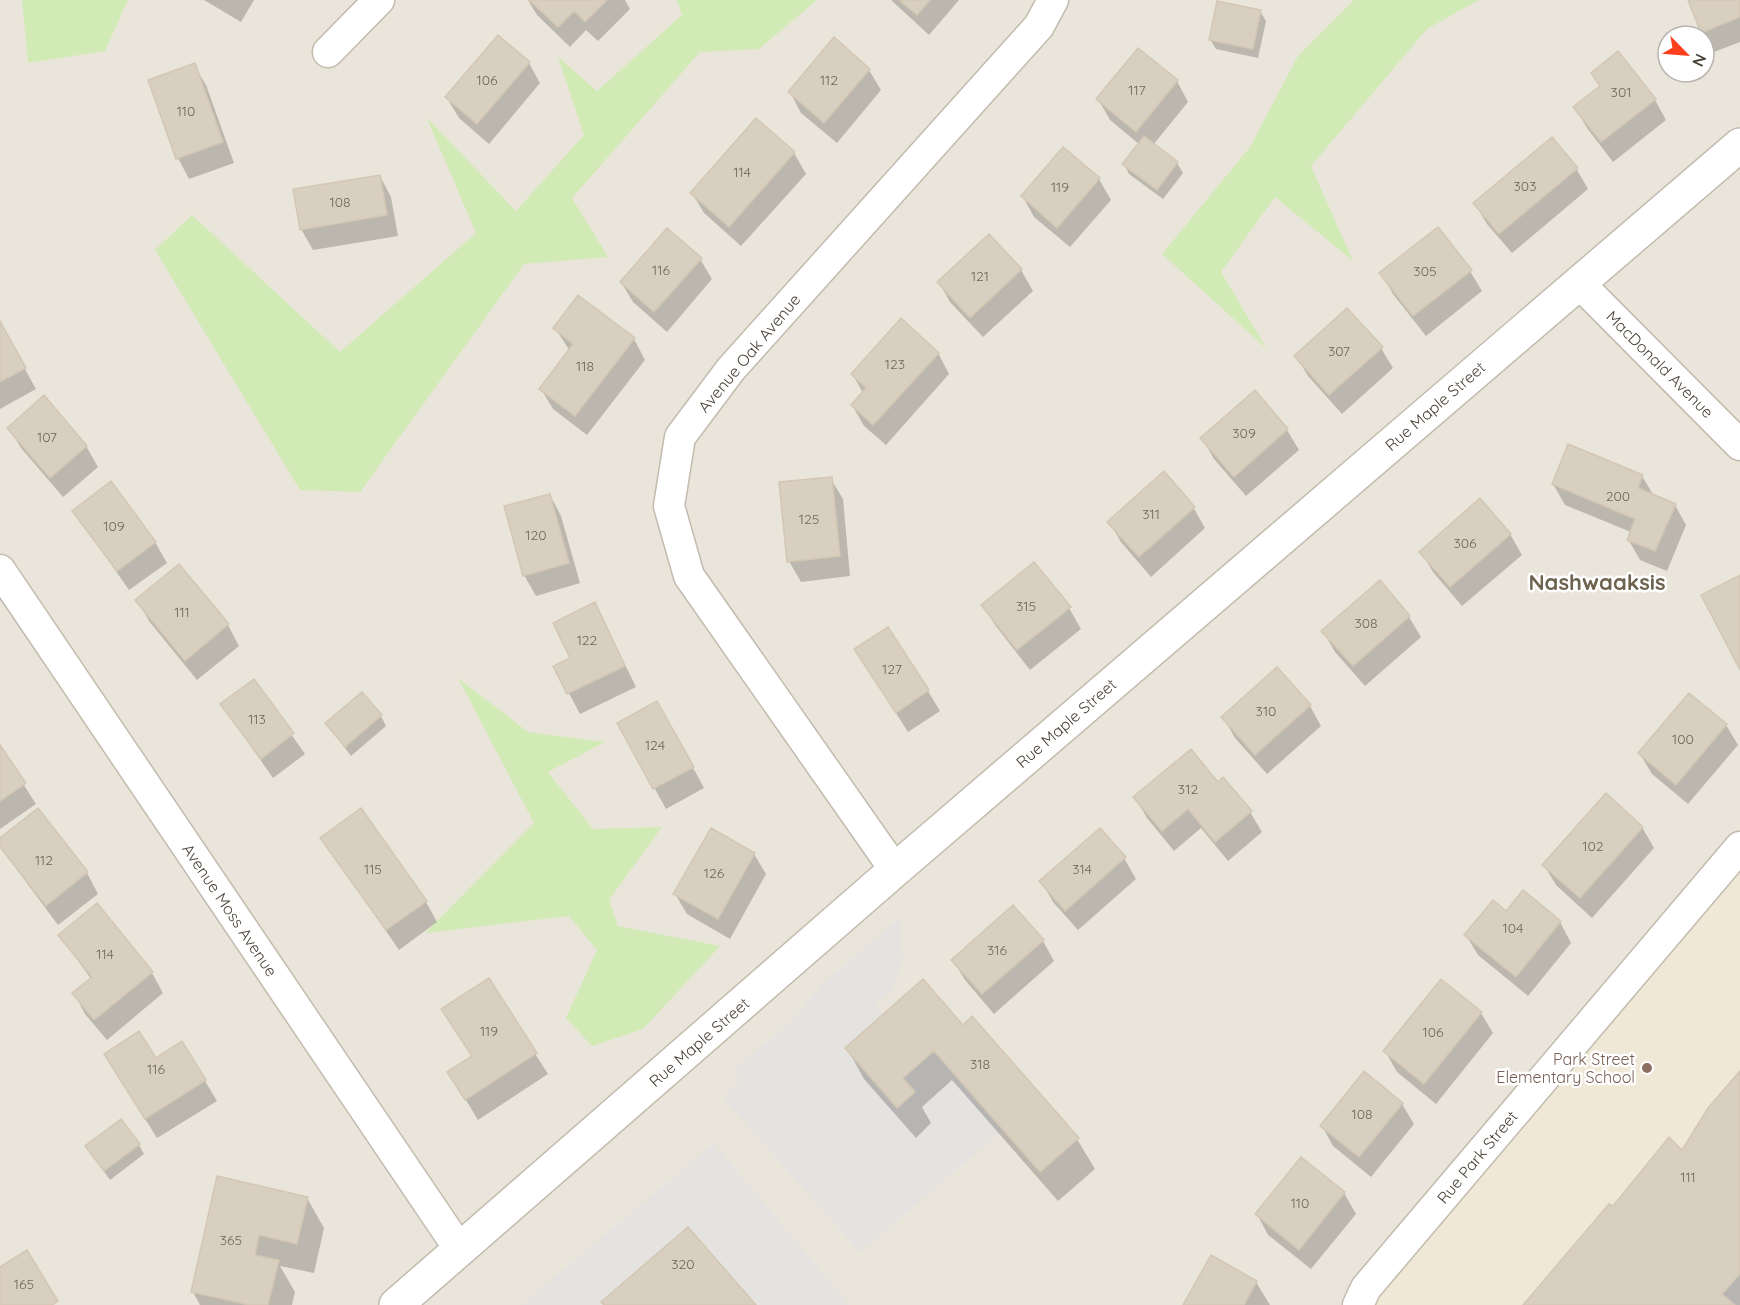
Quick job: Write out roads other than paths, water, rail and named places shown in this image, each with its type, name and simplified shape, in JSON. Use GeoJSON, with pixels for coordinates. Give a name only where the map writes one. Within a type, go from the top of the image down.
{"type":"FeatureCollection","features":[{"type":"Feature","properties":{"kind":"street"},"geometry":{"type":"LineString","coordinates":[[328,52],[379,0]]}},
{"type":"Feature","properties":{"kind":"street","name":"Avenue Oak Avenue"},"geometry":{"type":"LineString","coordinates":[[895,870],[690,576],[669,506],[680,437],[731,369],[1039,26],[1053,0]]}},
{"type":"Feature","properties":{"kind":"street","name":"Rue Maple Street"},"geometry":{"type":"LineString","coordinates":[[396,1305],[895,870],[1740,145]]}},
{"type":"Feature","properties":{"kind":"street","name":"MacDonald Avenue"},"geometry":{"type":"LineString","coordinates":[[1579,283],[1740,445]]}},
{"type":"Feature","properties":{"kind":"street","name":"Avenue Moss Avenue"},"geometry":{"type":"LineString","coordinates":[[0,570],[460,1250]]}},
{"type":"Feature","properties":{"kind":"street","name":"Rue Park Street"},"geometry":{"type":"LineString","coordinates":[[1358,1305],[1366,1288],[1740,847]]}},
{"type":"Feature","properties":{"kind":"place","name":"Park Street Elementary School"},"geometry":{"type":"Point","coordinates":[1647,1068]}},
{"type":"Feature","properties":{"kind":"district","name":"Nashwaaksis"},"geometry":{"type":"Point","coordinates":[1597,582]}}]}
